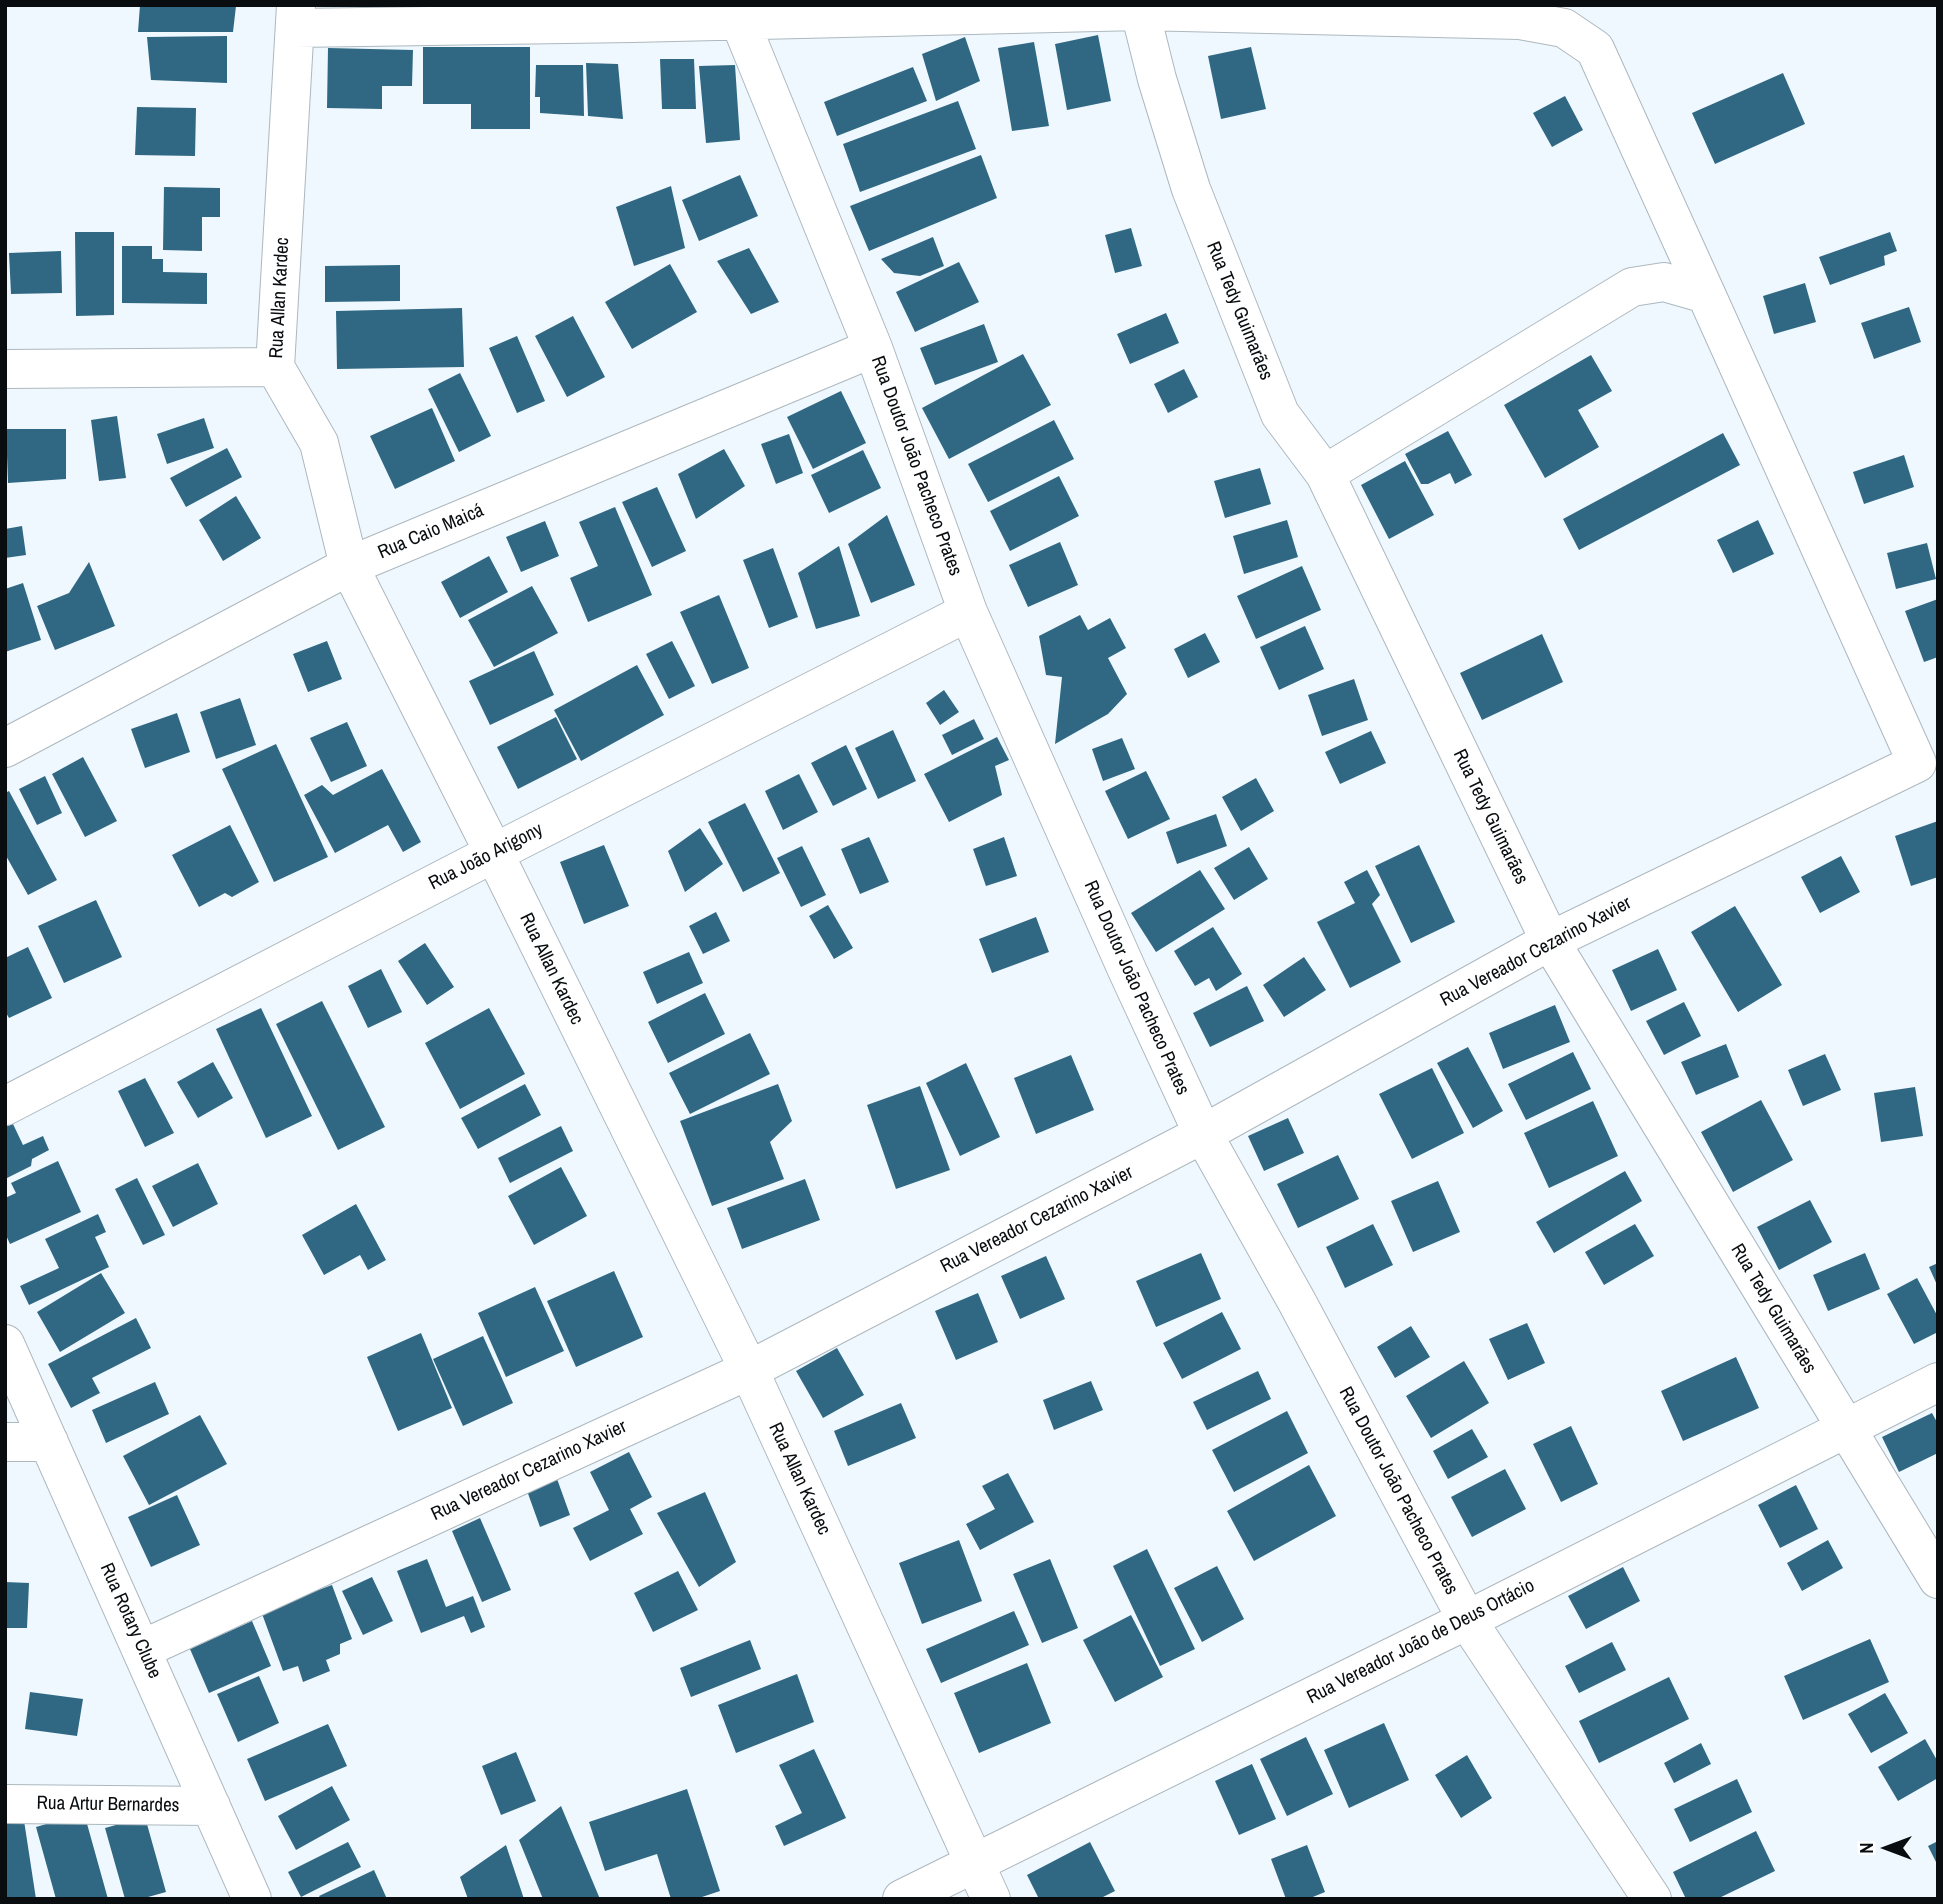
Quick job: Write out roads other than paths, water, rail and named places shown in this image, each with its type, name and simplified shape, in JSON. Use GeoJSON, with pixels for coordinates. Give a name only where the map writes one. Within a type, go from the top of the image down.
{"type":"FeatureCollection","features":[{"type":"Feature","properties":{"kind":"street"},"geometry":{"type":"LineString","coordinates":[[296,16],[632,14],[739,19],[1140,10],[1520,20],[1564,28],[1595,49],[1706,294]]}},
{"type":"Feature","properties":{"kind":"street","name":"Rua Tedy Guimarães"},"geometry":{"type":"LineString","coordinates":[[1140,10],[1157,79],[1191,188],[1280,414],[1325,474],[1550,941],[1938,1579]]}},
{"type":"Feature","properties":{"kind":"street","name":"Rua Allan Kardec"},"geometry":{"type":"LineString","coordinates":[[296,16],[275,367],[319,443],[349,566],[749,1370],[990,1899]]}},
{"type":"Feature","properties":{"kind":"street","name":"Rua Doutor João Pacheco Prates"},"geometry":{"type":"LineString","coordinates":[[739,19],[873,348],[968,612],[1203,1134],[1297,1302],[1467,1619],[1652,1899]]}},
{"type":"Feature","properties":{"kind":"street"},"geometry":{"type":"LineString","coordinates":[[1325,474],[1632,287],[1664,282],[1706,294]]}},
{"type":"Feature","properties":{"kind":"street","name":"Rua Vereador Cezarino Xavier"},"geometry":{"type":"LineString","coordinates":[[143,1650],[749,1370],[1203,1134],[1550,941],[1917,763],[1706,294]]}},
{"type":"Feature","properties":{"kind":"street","name":"Rua Caio Maicá"},"geometry":{"type":"LineString","coordinates":[[5,748],[349,566],[873,348]]}},
{"type":"Feature","properties":{"kind":"street"},"geometry":{"type":"LineString","coordinates":[[5,369],[275,367]]}},
{"type":"Feature","properties":{"kind":"street","name":"Rua João Arigony"},"geometry":{"type":"LineString","coordinates":[[5,1107],[494,853],[968,612]]}},
{"type":"Feature","properties":{"kind":"street","name":"Rua Rotary Clube"},"geometry":{"type":"LineString","coordinates":[[5,1345],[252,1899]]}},
{"type":"Feature","properties":{"kind":"street","name":"Rua Vereador João de Deus Ortácio"},"geometry":{"type":"LineString","coordinates":[[902,1899],[975,1865],[1938,1382]]}},
{"type":"Feature","properties":{"kind":"street"},"geometry":{"type":"LineString","coordinates":[[5,1442],[49,1442]]}},
{"type":"Feature","properties":{"kind":"street","name":"Rua Artur Bernardes"},"geometry":{"type":"LineString","coordinates":[[5,1804],[211,1806]]}}]}
